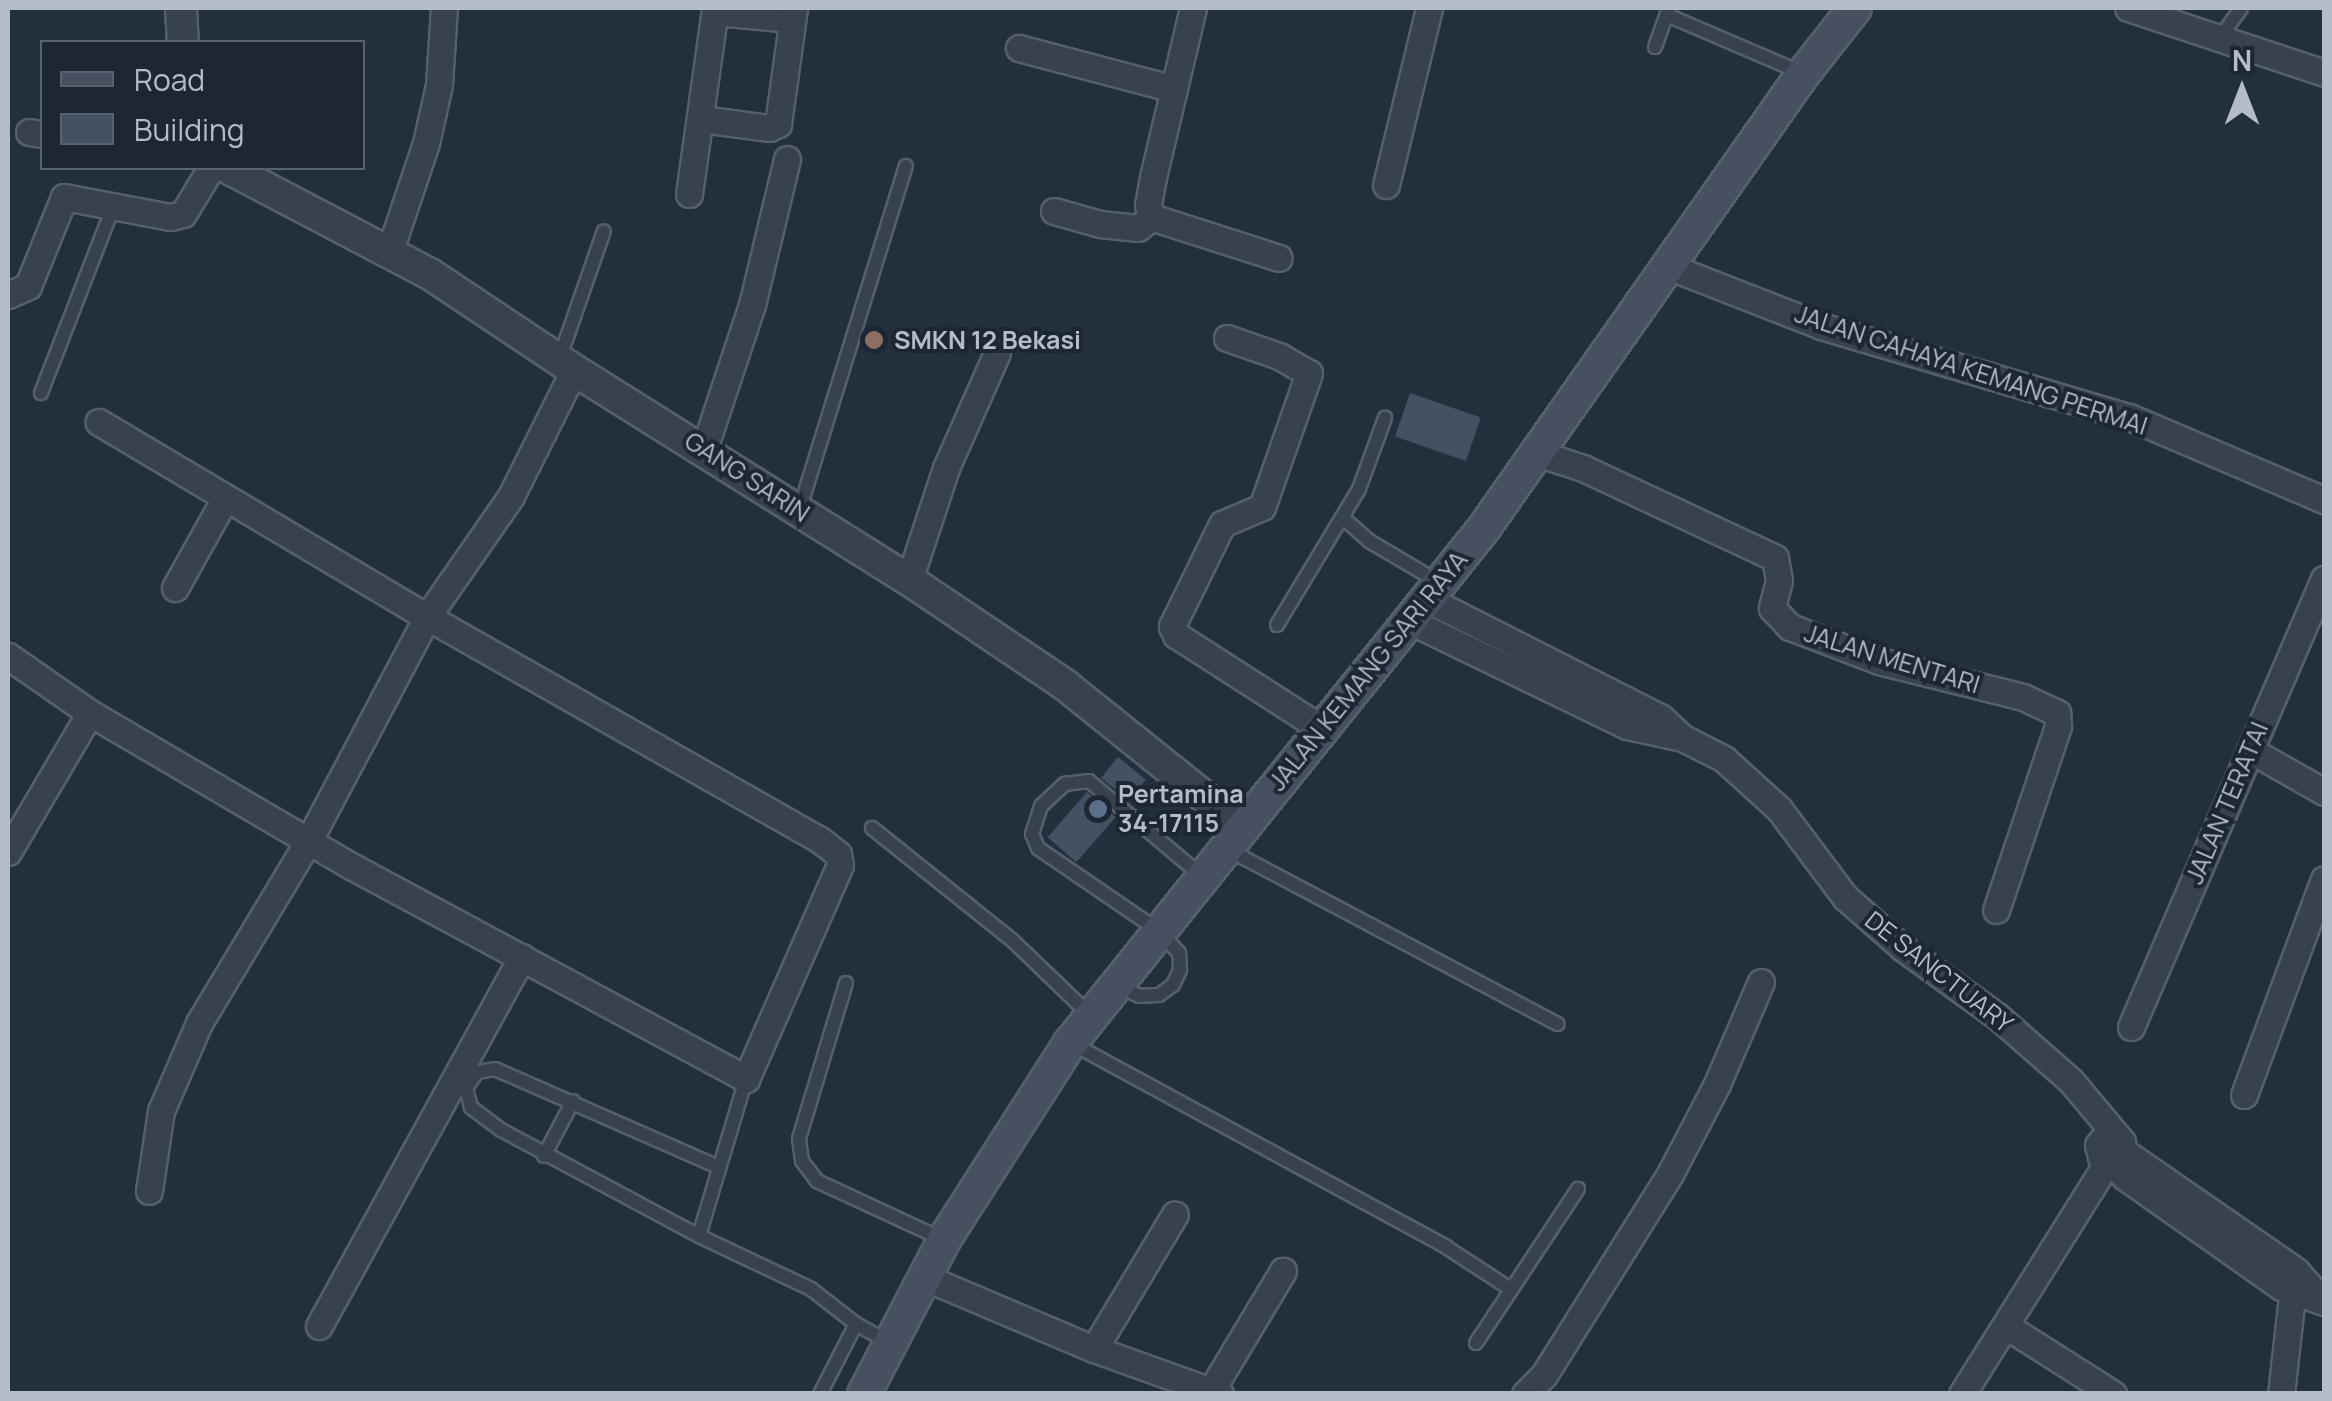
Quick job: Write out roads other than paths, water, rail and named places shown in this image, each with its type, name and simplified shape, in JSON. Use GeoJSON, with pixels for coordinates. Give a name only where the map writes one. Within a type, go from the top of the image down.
{"type":"FeatureCollection","features":[{"type":"Feature","properties":{"kind":"main road","name":"JALAN KEMANG SARI RAYA"},"geometry":{"type":"LineString","coordinates":[[864,1394],[944,1240],[1070,1043],[1540,454],[1803,74],[1855,8]]}},
{"type":"Feature","properties":{"kind":"street"},"geometry":{"type":"LineString","coordinates":[[181,8],[183,40]]}},
{"type":"Feature","properties":{"kind":"street"},"geometry":{"type":"LineString","coordinates":[[389,253],[434,104],[444,8]]}},
{"type":"Feature","properties":{"kind":"street"},"geometry":{"type":"LineString","coordinates":[[1151,217],[1148,205],[1153,177],[1192,8]]}},
{"type":"Feature","properties":{"kind":"street"},"geometry":{"type":"LineString","coordinates":[[1386,185],[1429,8]]}},
{"type":"Feature","properties":{"kind":"street"},"geometry":{"type":"LineString","coordinates":[[2128,8],[2198,17],[2221,36],[2324,72]]}},
{"type":"Feature","properties":{"kind":"street"},"geometry":{"type":"LineString","coordinates":[[689,194],[715,10],[793,13],[778,124],[770,128],[702,119]]}},
{"type":"Feature","properties":{"kind":"street"},"geometry":{"type":"LineString","coordinates":[[1019,48],[1174,90]]}},
{"type":"Feature","properties":{"kind":"street"},"geometry":{"type":"LineString","coordinates":[[704,449],[752,306],[787,159]]}},
{"type":"Feature","properties":{"kind":"street"},"geometry":{"type":"LineString","coordinates":[[8,296],[28,286],[64,197],[170,217],[183,214],[210,170]]}},
{"type":"Feature","properties":{"kind":"street","name":"GANG SARIN"},"geometry":{"type":"LineString","coordinates":[[232,170],[430,274],[908,580],[1065,685],[1232,837]]}},
{"type":"Feature","properties":{"kind":"street"},"geometry":{"type":"LineString","coordinates":[[1054,210],[1100,224],[1138,228],[1151,217]]}},
{"type":"Feature","properties":{"kind":"street"},"geometry":{"type":"LineString","coordinates":[[1151,217],[1279,258]]}},
{"type":"Feature","properties":{"kind":"street","name":"JALAN CAHAYA KEMANG PERMAI"},"geometry":{"type":"LineString","coordinates":[[1670,267],[1821,326],[2128,417],[2324,500]]}},
{"type":"Feature","properties":{"kind":"street"},"geometry":{"type":"LineString","coordinates":[[1227,338],[1279,356],[1310,373],[1262,507],[1222,524],[1172,626],[1176,634],[1320,728]]}},
{"type":"Feature","properties":{"kind":"street"},"geometry":{"type":"LineString","coordinates":[[908,580],[946,468],[997,353]]}},
{"type":"Feature","properties":{"kind":"street"},"geometry":{"type":"LineString","coordinates":[[149,1191],[160,1111],[199,1023],[309,840],[427,617],[511,496],[567,364]]}},
{"type":"Feature","properties":{"kind":"street"},"geometry":{"type":"LineString","coordinates":[[8,656],[90,713],[309,840],[746,1078],[840,865],[838,854],[98,422]]}},
{"type":"Feature","properties":{"kind":"street","name":"JALAN MENTARI"},"geometry":{"type":"LineString","coordinates":[[1540,454],[1584,468],[1774,558],[1779,580],[1772,608],[1781,623],[1879,660],[1931,671],[2053,710],[2058,726],[1996,910]]}},
{"type":"Feature","properties":{"kind":"street"},"geometry":{"type":"LineString","coordinates":[[175,588],[225,498]]}},
{"type":"Feature","properties":{"kind":"street","name":"JALAN TERATAI"},"geometry":{"type":"LineString","coordinates":[[2131,1028],[2250,750],[2314,629],[2324,580]]}},
{"type":"Feature","properties":{"kind":"street","name":"DE SANCTUARY"},"geometry":{"type":"LineString","coordinates":[[1426,601],[1627,726],[1682,738],[1750,778],[1845,896],[1903,948],[1997,1016],[2071,1081],[2102,1114],[2108,1154],[2125,1177],[2293,1281]]}},
{"type":"Feature","properties":{"kind":"street"},"geometry":{"type":"LineString","coordinates":[[8,852],[90,713]]}},
{"type":"Feature","properties":{"kind":"street"},"geometry":{"type":"LineString","coordinates":[[2250,750],[2324,792]]}},
{"type":"Feature","properties":{"kind":"street"},"geometry":{"type":"LineString","coordinates":[[2244,1095],[2324,880]]}},
{"type":"Feature","properties":{"kind":"street"},"geometry":{"type":"LineString","coordinates":[[319,1326],[522,957]]}},
{"type":"Feature","properties":{"kind":"street"},"geometry":{"type":"LineString","coordinates":[[1525,1394],[1544,1375],[1670,1174],[1717,1084],[1761,982]]}},
{"type":"Feature","properties":{"kind":"street"},"geometry":{"type":"LineString","coordinates":[[1962,1394],[2108,1154]]}},
{"type":"Feature","properties":{"kind":"street"},"geometry":{"type":"LineString","coordinates":[[1094,1348],[1175,1214]]}},
{"type":"Feature","properties":{"kind":"street"},"geometry":{"type":"LineString","coordinates":[[924,1277],[1094,1348],[1216,1391],[1284,1271]]}},
{"type":"Feature","properties":{"kind":"street"},"geometry":{"type":"LineString","coordinates":[[2280,1394],[2293,1281],[2324,1301]]}},
{"type":"Feature","properties":{"kind":"street"},"geometry":{"type":"LineString","coordinates":[[2006,1326],[2113,1394]]}},
{"type":"Feature","properties":{"kind":"lane"},"geometry":{"type":"LineString","coordinates":[[2221,36],[2241,8]]}},
{"type":"Feature","properties":{"kind":"lane"},"geometry":{"type":"LineString","coordinates":[[1654,47],[1668,11],[1803,74]]}},
{"type":"Feature","properties":{"kind":"lane"},"geometry":{"type":"LineString","coordinates":[[799,510],[906,166]]}},
{"type":"Feature","properties":{"kind":"lane"},"geometry":{"type":"LineString","coordinates":[[42,393],[114,206]]}},
{"type":"Feature","properties":{"kind":"lane"},"geometry":{"type":"LineString","coordinates":[[567,364],[604,232]]}},
{"type":"Feature","properties":{"kind":"lane"},"geometry":{"type":"LineString","coordinates":[[1277,625],[1344,518],[1385,418]]}},
{"type":"Feature","properties":{"kind":"lane"},"geometry":{"type":"LineString","coordinates":[[1344,518],[1426,601]]}},
{"type":"Feature","properties":{"kind":"lane"},"geometry":{"type":"LineString","coordinates":[[1116,986],[1139,996],[1159,995],[1173,986],[1180,970],[1179,953],[1159,932],[1038,848],[1032,834],[1041,806],[1065,784],[1089,781],[1202,876]]}},
{"type":"Feature","properties":{"kind":"lane"},"geometry":{"type":"LineString","coordinates":[[872,828],[1012,940],[1091,1017]]}},
{"type":"Feature","properties":{"kind":"lane"},"geometry":{"type":"LineString","coordinates":[[1232,837],[1557,1024]]}},
{"type":"Feature","properties":{"kind":"lane"},"geometry":{"type":"LineString","coordinates":[[846,983],[799,1139],[802,1162],[817,1181],[944,1240]]}},
{"type":"Feature","properties":{"kind":"lane"},"geometry":{"type":"LineString","coordinates":[[1070,1043],[1446,1247],[1509,1288]]}},
{"type":"Feature","properties":{"kind":"lane"},"geometry":{"type":"LineString","coordinates":[[718,1166],[495,1069],[483,1068],[471,1079],[465,1098],[471,1107],[544,1156],[811,1289],[856,1324],[888,1342]]}},
{"type":"Feature","properties":{"kind":"lane"},"geometry":{"type":"LineString","coordinates":[[699,1236],[746,1078]]}},
{"type":"Feature","properties":{"kind":"lane"},"geometry":{"type":"LineString","coordinates":[[544,1156],[573,1101]]}},
{"type":"Feature","properties":{"kind":"lane"},"geometry":{"type":"LineString","coordinates":[[1476,1342],[1578,1189]]}},
{"type":"Feature","properties":{"kind":"lane"},"geometry":{"type":"LineString","coordinates":[[820,1394],[856,1324]]}},
{"type":"Feature","properties":{"kind":"place","name":"SMKN 12 Bekasi"},"geometry":{"type":"Point","coordinates":[874,340]}},
{"type":"Feature","properties":{"kind":"place","name":"Pertamina 34-17115"},"geometry":{"type":"Point","coordinates":[1098,809]}}]}
